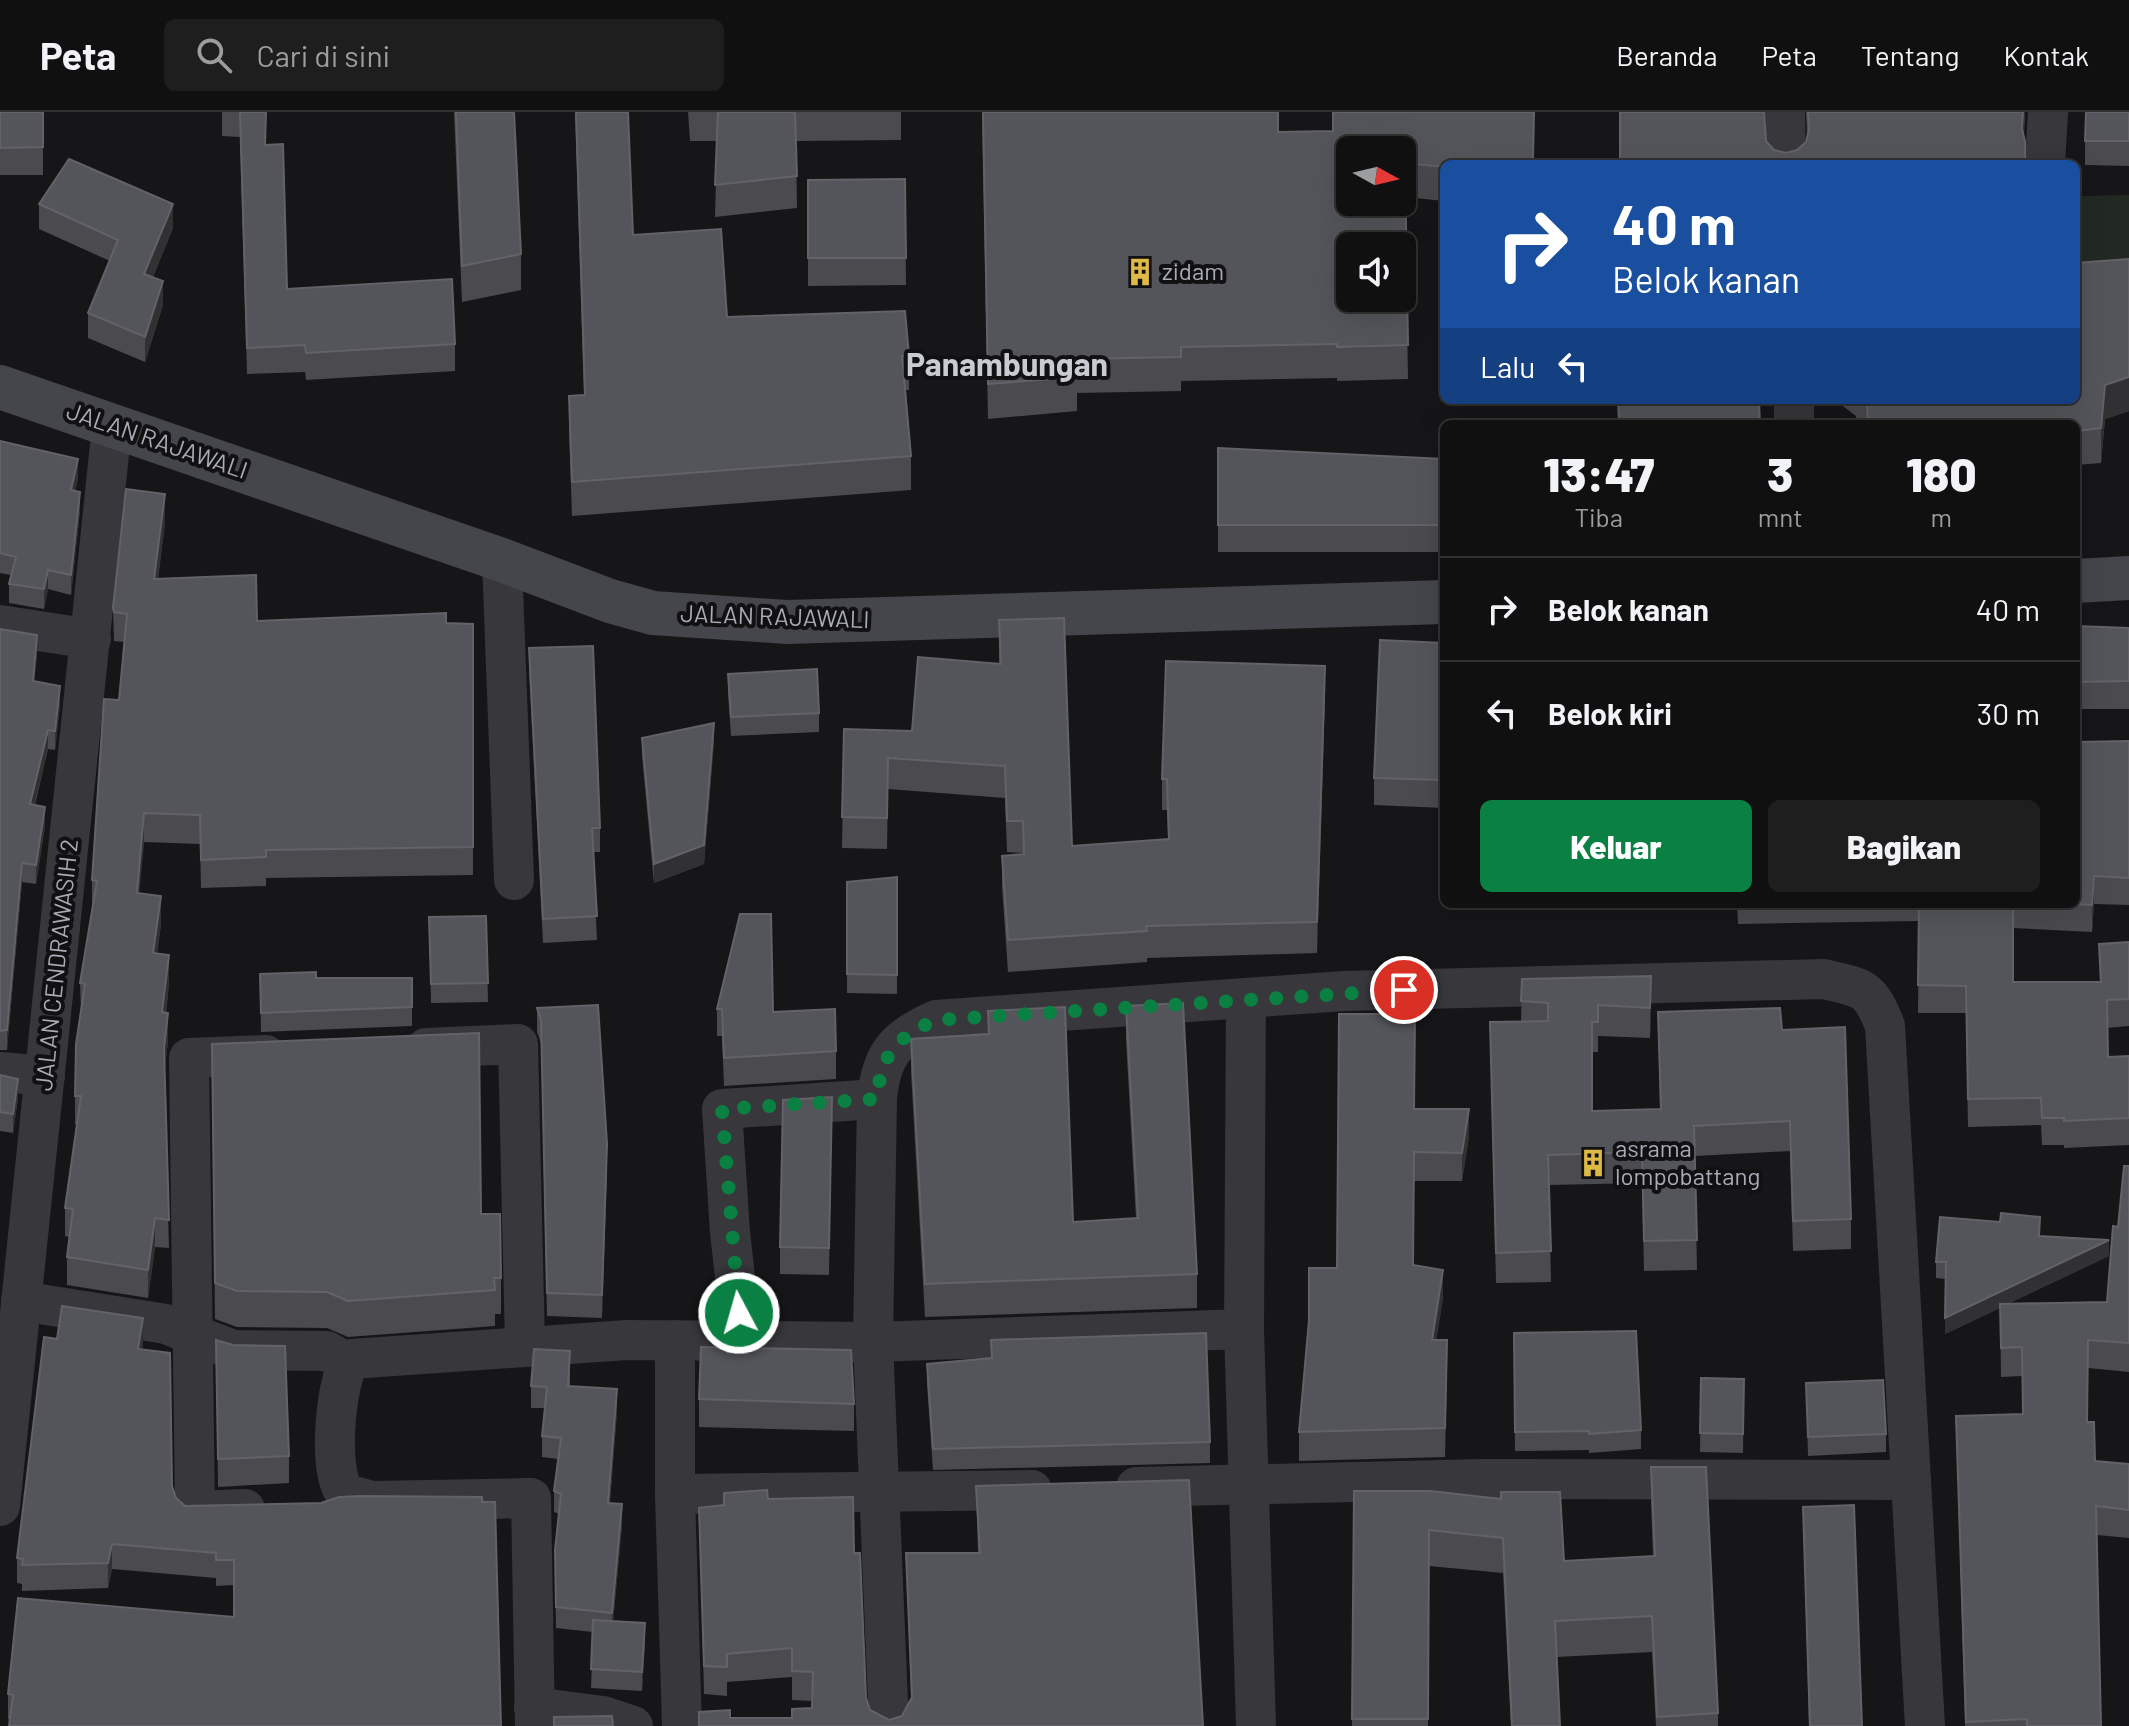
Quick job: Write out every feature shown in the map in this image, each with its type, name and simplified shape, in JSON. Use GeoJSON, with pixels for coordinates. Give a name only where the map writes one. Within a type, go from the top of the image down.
{"type":"FeatureCollection","features":[{"type":"Feature","properties":{"kind":"main road","name":"JALAN RAJAWALI"},"geometry":{"type":"LineString","coordinates":[[0,387],[502,560],[610,601],[653,613],[703,619],[847,621],[1440,602]]}},
{"type":"Feature","properties":{"kind":"main road"},"geometry":{"type":"LineString","coordinates":[[2080,581],[2129,578]]}},
{"type":"Feature","properties":{"kind":"street"},"geometry":{"type":"LineString","coordinates":[[1785,112],[1786,160]]}},
{"type":"Feature","properties":{"kind":"street"},"geometry":{"type":"LineString","coordinates":[[2045,160],[2048,112]]}},
{"type":"Feature","properties":{"kind":"street","name":"JALAN CENDRAWASIH 2"},"geometry":{"type":"LineString","coordinates":[[0,1506],[7,1353],[21,1301],[112,425]]}},
{"type":"Feature","properties":{"kind":"street"},"geometry":{"type":"LineString","coordinates":[[502,560],[514,880]]}},
{"type":"Feature","properties":{"kind":"street"},"geometry":{"type":"LineString","coordinates":[[0,625],[91,639]]}},
{"type":"Feature","properties":{"kind":"street"},"geometry":{"type":"LineString","coordinates":[[889,1726],[873,1342],[877,1099],[880,1072],[894,1046],[912,1030],[936,1020],[1344,991],[1824,979],[1863,988],[1875,1002],[1885,1026],[1925,1726]]}},
{"type":"Feature","properties":{"kind":"street"},"geometry":{"type":"LineString","coordinates":[[1246,1000],[1244,1329],[1256,1726]]}},
{"type":"Feature","properties":{"kind":"street"},"geometry":{"type":"LineString","coordinates":[[396,1049],[518,1044],[525,1345]]}},
{"type":"Feature","properties":{"kind":"street"},"geometry":{"type":"LineString","coordinates":[[305,1053],[189,1058],[195,1511],[320,1505],[346,1494],[373,1501],[531,1498],[534,1717],[613,1718],[633,1726]]}},
{"type":"Feature","properties":{"kind":"street"},"geometry":{"type":"LineString","coordinates":[[0,1072],[45,1076]]}},
{"type":"Feature","properties":{"kind":"street"},"geometry":{"type":"LineString","coordinates":[[742,1340],[730,1232],[722,1109],[877,1099]]}},
{"type":"Feature","properties":{"kind":"street"},"geometry":{"type":"LineString","coordinates":[[21,1301],[166,1324],[233,1350],[327,1351],[347,1363]]}},
{"type":"Feature","properties":{"kind":"street"},"geometry":{"type":"LineString","coordinates":[[346,1494],[335,1476],[339,1381],[347,1363],[363,1355],[654,1340],[873,1342],[1244,1329]]}},
{"type":"Feature","properties":{"kind":"street"},"geometry":{"type":"LineString","coordinates":[[654,1340],[675,1494],[682,1726]]}},
{"type":"Feature","properties":{"kind":"street"},"geometry":{"type":"LineString","coordinates":[[675,1494],[877,1494],[1482,1479],[1911,1480]]}},
{"type":"Feature","properties":{"kind":"shaded area"},"geometry":{"type":"Polygon","coordinates":[[[2129,195],[2129,272],[2080,274],[2080,196],[2129,195]]]}},
{"type":"Feature","properties":{"kind":"building"},"geometry":{"type":"Polygon","coordinates":[[[0,112],[43,112],[43,147],[0,148],[0,112]]]}},
{"type":"Feature","properties":{"kind":"building"},"geometry":{"type":"Polygon","coordinates":[[[240,112],[266,112],[265,145],[283,144],[287,289],[452,279],[455,344],[306,353],[305,345],[247,348],[240,112]]]}},
{"type":"Feature","properties":{"kind":"building"},"geometry":{"type":"Polygon","coordinates":[[[456,112],[514,112],[521,254],[462,266],[456,112]]]}},
{"type":"Feature","properties":{"kind":"building"},"geometry":{"type":"Polygon","coordinates":[[[576,112],[628,112],[633,235],[721,229],[727,317],[905,311],[909,356],[902,356],[911,456],[572,482],[569,396],[585,395],[576,112]]]}},
{"type":"Feature","properties":{"kind":"building"},"geometry":{"type":"Polygon","coordinates":[[[718,112],[795,112],[797,176],[715,185],[718,112]]]}},
{"type":"Feature","properties":{"kind":"building"},"geometry":{"type":"Polygon","coordinates":[[[983,112],[1278,112],[1278,132],[1333,131],[1333,112],[1534,112],[1533,159],[1549,160],[1440,160],[1440,167],[1416,164],[1416,136],[1336,136],[1336,216],[1406,216],[1406,232],[1336,232],[1336,312],[1407,312],[1408,345],[1181,347],[1181,357],[1076,359],[1077,377],[988,384],[983,112]]]}},
{"type":"Feature","properties":{"kind":"building"},"geometry":{"type":"Polygon","coordinates":[[[1620,112],[1764,112],[1766,141],[1774,150],[1786,153],[1797,150],[1806,142],[1808,112],[2023,112],[2025,160],[1620,160],[1620,112]]]}},
{"type":"Feature","properties":{"kind":"building"},"geometry":{"type":"Polygon","coordinates":[[[2086,112],[2129,112],[2129,141],[2085,141],[2086,112]]]}},
{"type":"Feature","properties":{"kind":"building"},"geometry":{"type":"Polygon","coordinates":[[[69,159],[173,204],[144,274],[163,281],[145,337],[88,313],[118,240],[39,204],[69,159]]]}},
{"type":"Feature","properties":{"kind":"building"},"geometry":{"type":"Polygon","coordinates":[[[905,179],[906,258],[808,258],[808,180],[905,179]]]}},
{"type":"Feature","properties":{"kind":"building"},"geometry":{"type":"Polygon","coordinates":[[[2129,259],[2129,377],[2105,385],[2101,428],[2080,431],[2080,420],[1868,420],[1867,404],[2080,404],[2080,263],[2129,259]]]}},
{"type":"Feature","properties":{"kind":"building"},"geometry":{"type":"Polygon","coordinates":[[[1618,404],[1759,404],[1760,420],[1619,420],[1618,404]]]}},
{"type":"Feature","properties":{"kind":"building"},"geometry":{"type":"Polygon","coordinates":[[[0,441],[78,459],[71,490],[80,492],[71,575],[48,570],[44,589],[9,584],[16,557],[0,553],[0,441]]]}},
{"type":"Feature","properties":{"kind":"building"},"geometry":{"type":"Polygon","coordinates":[[[1218,448],[1440,459],[1440,525],[1218,525],[1218,448]]]}},
{"type":"Feature","properties":{"kind":"building"},"geometry":{"type":"Polygon","coordinates":[[[126,489],[165,494],[154,579],[256,575],[257,621],[446,613],[446,623],[473,624],[473,847],[266,850],[266,857],[201,860],[200,815],[144,813],[137,893],[161,896],[153,953],[169,955],[162,1012],[168,1013],[164,1048],[169,1220],[155,1218],[148,1270],[67,1257],[73,1209],[65,1208],[81,1096],[75,1096],[76,1044],[85,984],[80,983],[97,881],[92,880],[104,699],[119,700],[127,614],[114,612],[113,608],[126,489]]]}},
{"type":"Feature","properties":{"kind":"building"},"geometry":{"type":"Polygon","coordinates":[[[1064,618],[1072,846],[1169,839],[1167,779],[1162,779],[1166,661],[1325,666],[1317,922],[1146,926],[1147,931],[1008,940],[1002,856],[1024,854],[1023,821],[1007,821],[1005,766],[888,758],[887,818],[842,817],[844,729],[912,731],[918,657],[1001,664],[999,620],[1064,618]]]}},
{"type":"Feature","properties":{"kind":"building"},"geometry":{"type":"Polygon","coordinates":[[[2080,626],[2129,628],[2129,681],[2080,682],[2080,626]]]}},
{"type":"Feature","properties":{"kind":"building"},"geometry":{"type":"Polygon","coordinates":[[[0,629],[37,635],[33,681],[60,686],[55,731],[48,730],[30,804],[45,807],[36,865],[22,863],[7,1030],[0,1031],[0,629]]]}},
{"type":"Feature","properties":{"kind":"building"},"geometry":{"type":"Polygon","coordinates":[[[1380,640],[1440,643],[1440,780],[1374,778],[1380,640]]]}},
{"type":"Feature","properties":{"kind":"building"},"geometry":{"type":"Polygon","coordinates":[[[593,646],[600,828],[592,828],[597,916],[543,919],[529,648],[593,646]]]}},
{"type":"Feature","properties":{"kind":"building"},"geometry":{"type":"Polygon","coordinates":[[[817,669],[819,713],[731,717],[728,674],[817,669]]]}},
{"type":"Feature","properties":{"kind":"building"},"geometry":{"type":"Polygon","coordinates":[[[714,723],[704,845],[654,864],[642,738],[714,723]]]}},
{"type":"Feature","properties":{"kind":"building"},"geometry":{"type":"Polygon","coordinates":[[[2129,741],[2129,878],[2094,876],[2092,905],[2080,904],[2080,742],[2129,741]]]}},
{"type":"Feature","properties":{"kind":"building"},"geometry":{"type":"Polygon","coordinates":[[[897,877],[897,975],[847,974],[847,882],[897,877]]]}},
{"type":"Feature","properties":{"kind":"building"},"geometry":{"type":"Polygon","coordinates":[[[1919,908],[2013,908],[2013,982],[2101,982],[2099,944],[2129,942],[2129,999],[2107,1000],[2108,1057],[2129,1056],[2129,1118],[2064,1121],[2064,1118],[2042,1118],[2041,1098],[1968,1099],[1966,986],[1918,985],[1919,908]]]}},
{"type":"Feature","properties":{"kind":"building"},"geometry":{"type":"Polygon","coordinates":[[[740,914],[771,914],[773,1012],[835,1009],[836,1051],[724,1058],[722,1009],[717,1009],[740,914]]]}},
{"type":"Feature","properties":{"kind":"building"},"geometry":{"type":"Polygon","coordinates":[[[486,916],[488,983],[431,984],[429,917],[486,916]]]}},
{"type":"Feature","properties":{"kind":"building"},"geometry":{"type":"Polygon","coordinates":[[[316,972],[316,978],[412,978],[412,1007],[261,1013],[260,974],[316,972]]]}},
{"type":"Feature","properties":{"kind":"building"},"geometry":{"type":"Polygon","coordinates":[[[1651,976],[1650,1008],[1598,1005],[1598,1022],[1592,1022],[1592,1111],[1661,1109],[1658,1012],[1780,1008],[1782,1030],[1845,1027],[1851,1219],[1793,1221],[1790,1121],[1694,1126],[1697,1240],[1644,1241],[1642,1152],[1548,1155],[1551,1251],[1496,1253],[1490,1022],[1548,1021],[1548,1003],[1521,1001],[1522,979],[1651,976]]]}},
{"type":"Feature","properties":{"kind":"building"},"geometry":{"type":"Polygon","coordinates":[[[1183,1003],[1197,1274],[925,1284],[911,1039],[989,1034],[988,1011],[1065,1007],[1073,1222],[1138,1218],[1126,1006],[1183,1003]]]}},
{"type":"Feature","properties":{"kind":"building"},"geometry":{"type":"Polygon","coordinates":[[[598,1005],[607,1144],[602,1295],[547,1293],[541,1020],[537,1008],[598,1005]]]}},
{"type":"Feature","properties":{"kind":"building"},"geometry":{"type":"Polygon","coordinates":[[[1339,1014],[1415,1014],[1414,1109],[1469,1109],[1462,1153],[1414,1152],[1413,1265],[1443,1270],[1432,1340],[1447,1340],[1445,1428],[1299,1432],[1309,1320],[1309,1268],[1337,1268],[1339,1014]]]}},
{"type":"Feature","properties":{"kind":"building"},"geometry":{"type":"Polygon","coordinates":[[[479,1033],[481,1214],[500,1214],[501,1278],[494,1278],[495,1290],[348,1301],[327,1292],[237,1291],[215,1283],[212,1044],[479,1033]]]}},
{"type":"Feature","properties":{"kind":"building"},"geometry":{"type":"Polygon","coordinates":[[[0,1075],[18,1079],[13,1114],[0,1112],[0,1075]]]}},
{"type":"Feature","properties":{"kind":"building"},"geometry":{"type":"Polygon","coordinates":[[[832,1097],[829,1248],[780,1247],[783,1100],[832,1097]]]}},
{"type":"Feature","properties":{"kind":"building"},"geometry":{"type":"Polygon","coordinates":[[[2124,1166],[2129,1166],[2129,1343],[2088,1340],[2087,1422],[2094,1422],[2095,1461],[2129,1464],[2129,1510],[2096,1506],[2101,1726],[2027,1726],[2027,1719],[1966,1722],[1956,1416],[2023,1414],[2022,1347],[2001,1348],[2000,1304],[2107,1302],[2113,1226],[2118,1227],[2124,1166]]]}},
{"type":"Feature","properties":{"kind":"building"},"geometry":{"type":"Polygon","coordinates":[[[2001,1213],[2040,1217],[2039,1236],[2109,1240],[1945,1318],[1946,1262],[1936,1262],[1940,1217],[2000,1222],[2001,1213]]]}},
{"type":"Feature","properties":{"kind":"building"},"geometry":{"type":"Polygon","coordinates":[[[62,1306],[143,1318],[138,1349],[170,1353],[172,1486],[176,1498],[185,1506],[321,1503],[339,1497],[360,1496],[482,1497],[482,1502],[495,1502],[501,1726],[9,1726],[13,1695],[8,1694],[18,1598],[234,1617],[234,1560],[216,1560],[216,1553],[112,1544],[108,1563],[22,1565],[23,1559],[17,1558],[44,1337],[57,1339],[62,1306]]]}},
{"type":"Feature","properties":{"kind":"building"},"geometry":{"type":"Polygon","coordinates":[[[1636,1331],[1641,1430],[1589,1434],[1589,1431],[1515,1432],[1514,1333],[1636,1331]]]}},
{"type":"Feature","properties":{"kind":"building"},"geometry":{"type":"Polygon","coordinates":[[[1206,1333],[1210,1442],[933,1449],[927,1364],[992,1358],[991,1340],[1206,1333]]]}},
{"type":"Feature","properties":{"kind":"building"},"geometry":{"type":"Polygon","coordinates":[[[216,1340],[233,1345],[285,1346],[289,1456],[218,1459],[216,1340]]]}},
{"type":"Feature","properties":{"kind":"building"},"geometry":{"type":"Polygon","coordinates":[[[701,1347],[851,1350],[854,1404],[699,1399],[701,1347]]]}},
{"type":"Feature","properties":{"kind":"building"},"geometry":{"type":"Polygon","coordinates":[[[534,1349],[570,1351],[568,1386],[617,1389],[608,1503],[622,1504],[612,1613],[556,1607],[555,1550],[561,1494],[554,1491],[561,1438],[542,1436],[547,1387],[531,1386],[534,1349]]]}},
{"type":"Feature","properties":{"kind":"building"},"geometry":{"type":"Polygon","coordinates":[[[1701,1378],[1744,1379],[1743,1434],[1700,1433],[1701,1378]]]}},
{"type":"Feature","properties":{"kind":"building"},"geometry":{"type":"Polygon","coordinates":[[[1883,1380],[1886,1434],[1808,1437],[1806,1383],[1883,1380]]]}},
{"type":"Feature","properties":{"kind":"building"},"geometry":{"type":"Polygon","coordinates":[[[1651,1467],[1706,1467],[1718,1713],[1657,1717],[1652,1616],[1555,1621],[1560,1726],[1512,1726],[1503,1538],[1429,1530],[1428,1719],[1352,1719],[1354,1491],[1430,1491],[1501,1499],[1501,1492],[1560,1492],[1564,1561],[1655,1556],[1651,1467]]]}},
{"type":"Feature","properties":{"kind":"building"},"geometry":{"type":"Polygon","coordinates":[[[1189,1480],[1203,1726],[699,1726],[699,1712],[730,1710],[730,1718],[792,1718],[792,1709],[812,1708],[813,1672],[792,1671],[792,1648],[727,1654],[727,1667],[704,1666],[699,1508],[724,1505],[724,1493],[767,1490],[768,1499],[853,1497],[854,1553],[860,1553],[866,1698],[870,1710],[889,1720],[902,1716],[912,1697],[906,1553],[980,1553],[976,1486],[1189,1480]]]}},
{"type":"Feature","properties":{"kind":"building"},"geometry":{"type":"Polygon","coordinates":[[[1854,1505],[1862,1726],[1810,1726],[1803,1507],[1854,1505]]]}},
{"type":"Feature","properties":{"kind":"building"},"geometry":{"type":"Polygon","coordinates":[[[593,1620],[645,1623],[642,1672],[591,1669],[593,1620]]]}},
{"type":"Feature","properties":{"kind":"building"},"geometry":{"type":"Polygon","coordinates":[[[612,1716],[613,1726],[554,1726],[554,1717],[612,1716]]]}},
{"type":"Feature","properties":{"kind":"place","name":"zidam"},"geometry":{"type":"Point","coordinates":[1140,272]}},
{"type":"Feature","properties":{"kind":"place","name":"asrama lompobattang"},"geometry":{"type":"Point","coordinates":[1593,1163]}},
{"type":"Feature","properties":{"kind":"district","name":"Panambungan"},"geometry":{"type":"Point","coordinates":[1007,365]}},
{"type":"Feature","properties":{"kind":"route"},"geometry":{"type":"LineString","coordinates":[[739,1313],[722,1109],[877,1099],[880,1072],[894,1046],[912,1030],[936,1020],[1344,991],[1404,990]]}}]}
